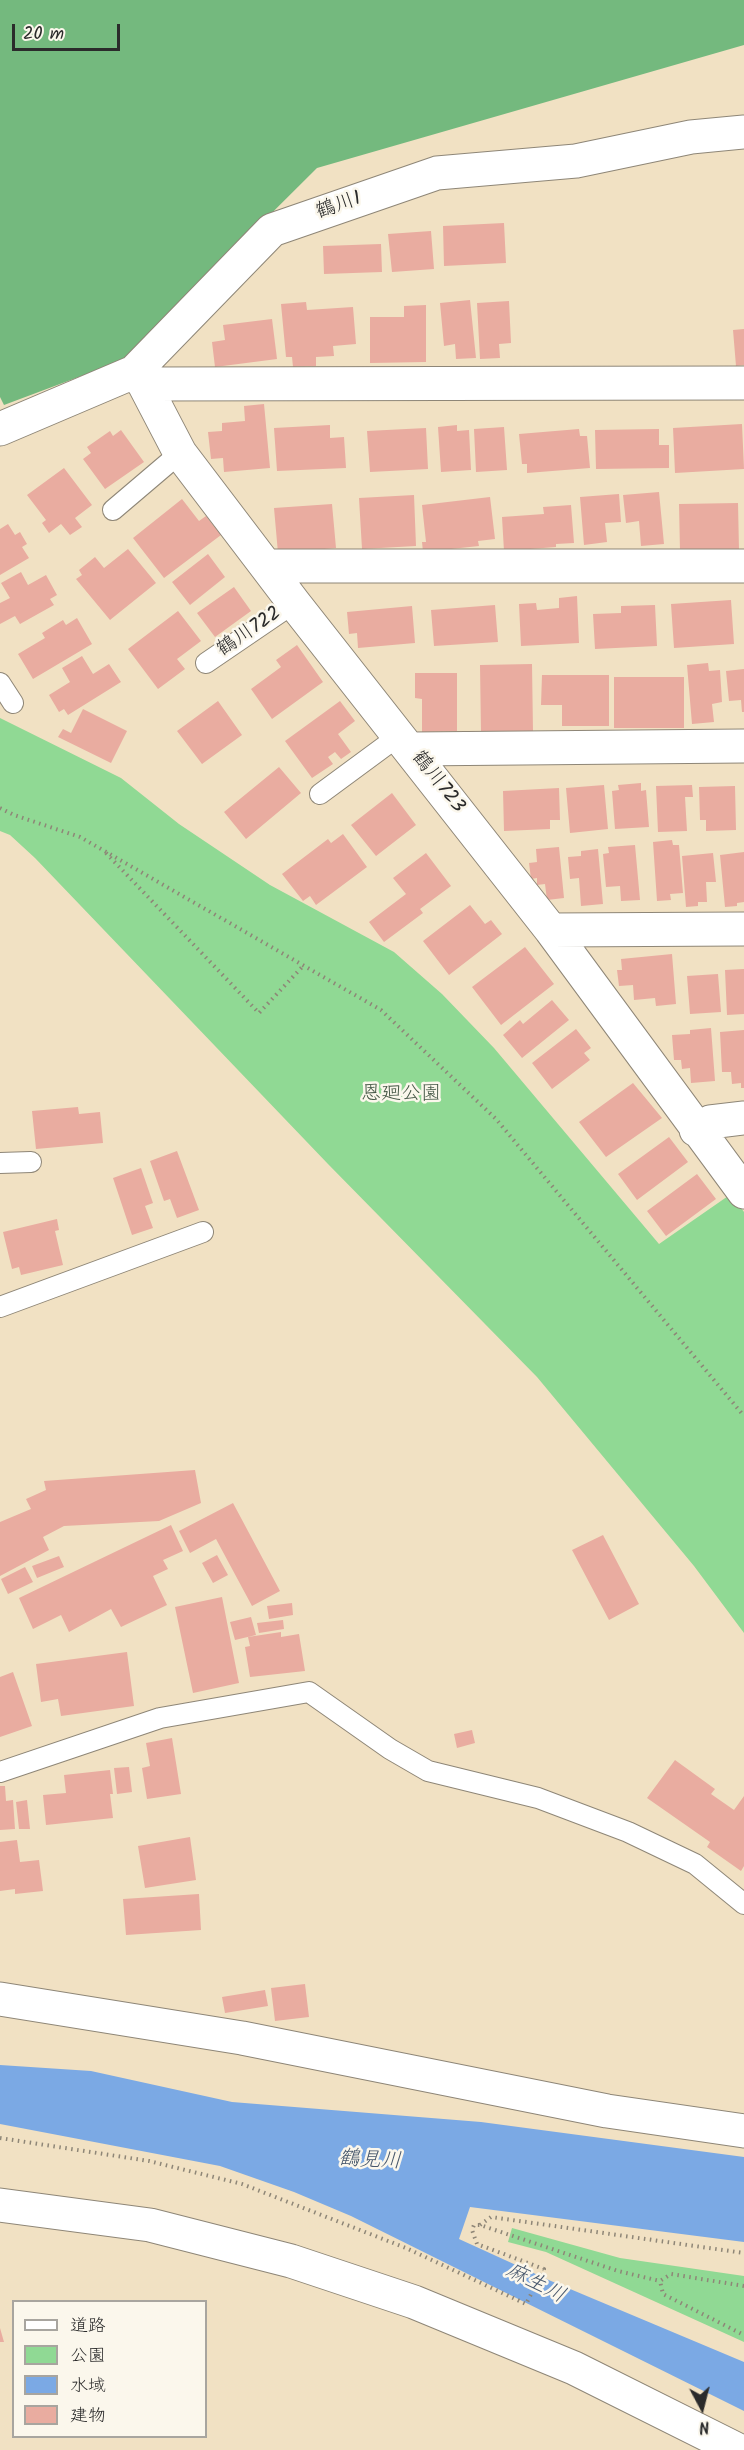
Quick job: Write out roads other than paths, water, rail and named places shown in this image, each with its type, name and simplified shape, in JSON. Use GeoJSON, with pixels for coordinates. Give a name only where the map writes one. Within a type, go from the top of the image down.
{"type":"FeatureCollection","features":[{"type":"Feature","properties":{"kind":"street","name":"鶴川1"},"geometry":{"type":"LineString","coordinates":[[0,429],[139,378],[272,230],[437,173],[576,161],[692,137],[744,132]]}},
{"type":"Feature","properties":{"kind":"street"},"geometry":{"type":"LineString","coordinates":[[139,378],[744,383]]}},
{"type":"Feature","properties":{"kind":"street","name":"鶴川723"},"geometry":{"type":"LineString","coordinates":[[139,378],[180,453],[294,603],[551,930],[696,1130],[744,1192]]}},
{"type":"Feature","properties":{"kind":"street"},"geometry":{"type":"LineString","coordinates":[[268,567],[744,566]]}},
{"type":"Feature","properties":{"kind":"street"},"geometry":{"type":"LineString","coordinates":[[405,742],[744,746]]}},
{"type":"Feature","properties":{"kind":"street"},"geometry":{"type":"LineString","coordinates":[[551,930],[744,929]]}},
{"type":"Feature","properties":{"kind":"street"},"geometry":{"type":"LineString","coordinates":[[696,1130],[710,1122],[744,1118]]}},
{"type":"Feature","properties":{"kind":"street"},"geometry":{"type":"LineString","coordinates":[[0,1999],[242,2038],[608,2111],[744,2131]]}},
{"type":"Feature","properties":{"kind":"street"},"geometry":{"type":"LineString","coordinates":[[0,2205],[150,2225],[291,2261],[414,2302],[574,2368],[738,2450]]}},
{"type":"Feature","properties":{"kind":"lane"},"geometry":{"type":"LineString","coordinates":[[113,510],[180,453]]}},
{"type":"Feature","properties":{"kind":"lane","name":"鶴川722"},"geometry":{"type":"LineString","coordinates":[[206,663],[294,603]]}},
{"type":"Feature","properties":{"kind":"lane"},"geometry":{"type":"LineString","coordinates":[[0,683],[13,703]]}},
{"type":"Feature","properties":{"kind":"lane"},"geometry":{"type":"LineString","coordinates":[[320,794],[405,742]]}},
{"type":"Feature","properties":{"kind":"lane"},"geometry":{"type":"LineString","coordinates":[[0,1163],[31,1162]]}},
{"type":"Feature","properties":{"kind":"lane"},"geometry":{"type":"LineString","coordinates":[[0,1307],[203,1232]]}},
{"type":"Feature","properties":{"kind":"lane"},"geometry":{"type":"LineString","coordinates":[[0,1772],[160,1718],[309,1692],[390,1749],[428,1771],[538,1798],[628,1832],[695,1864],[744,1904]]}},
{"type":"Feature","properties":{"kind":"water"},"geometry":{"type":"Polygon","coordinates":[[[0,2065],[91,2071],[232,2102],[481,2122],[744,2157],[744,2242],[470,2207],[459,2239],[551,2281],[744,2362],[744,2411],[351,2216],[294,2192],[220,2166],[0,2124],[0,2065]]]}},
{"type":"Feature","properties":{"kind":"park label","name":"恩廻公園"},"geometry":{"type":"Point","coordinates":[401,1096]}},
{"type":"Feature","properties":{"kind":"water label","name":"鶴見川"},"geometry":{"type":"Point","coordinates":[370,2162]}},
{"type":"Feature","properties":{"kind":"water label","name":"麻生川"},"geometry":{"type":"Point","coordinates":[535,2285]}}]}
